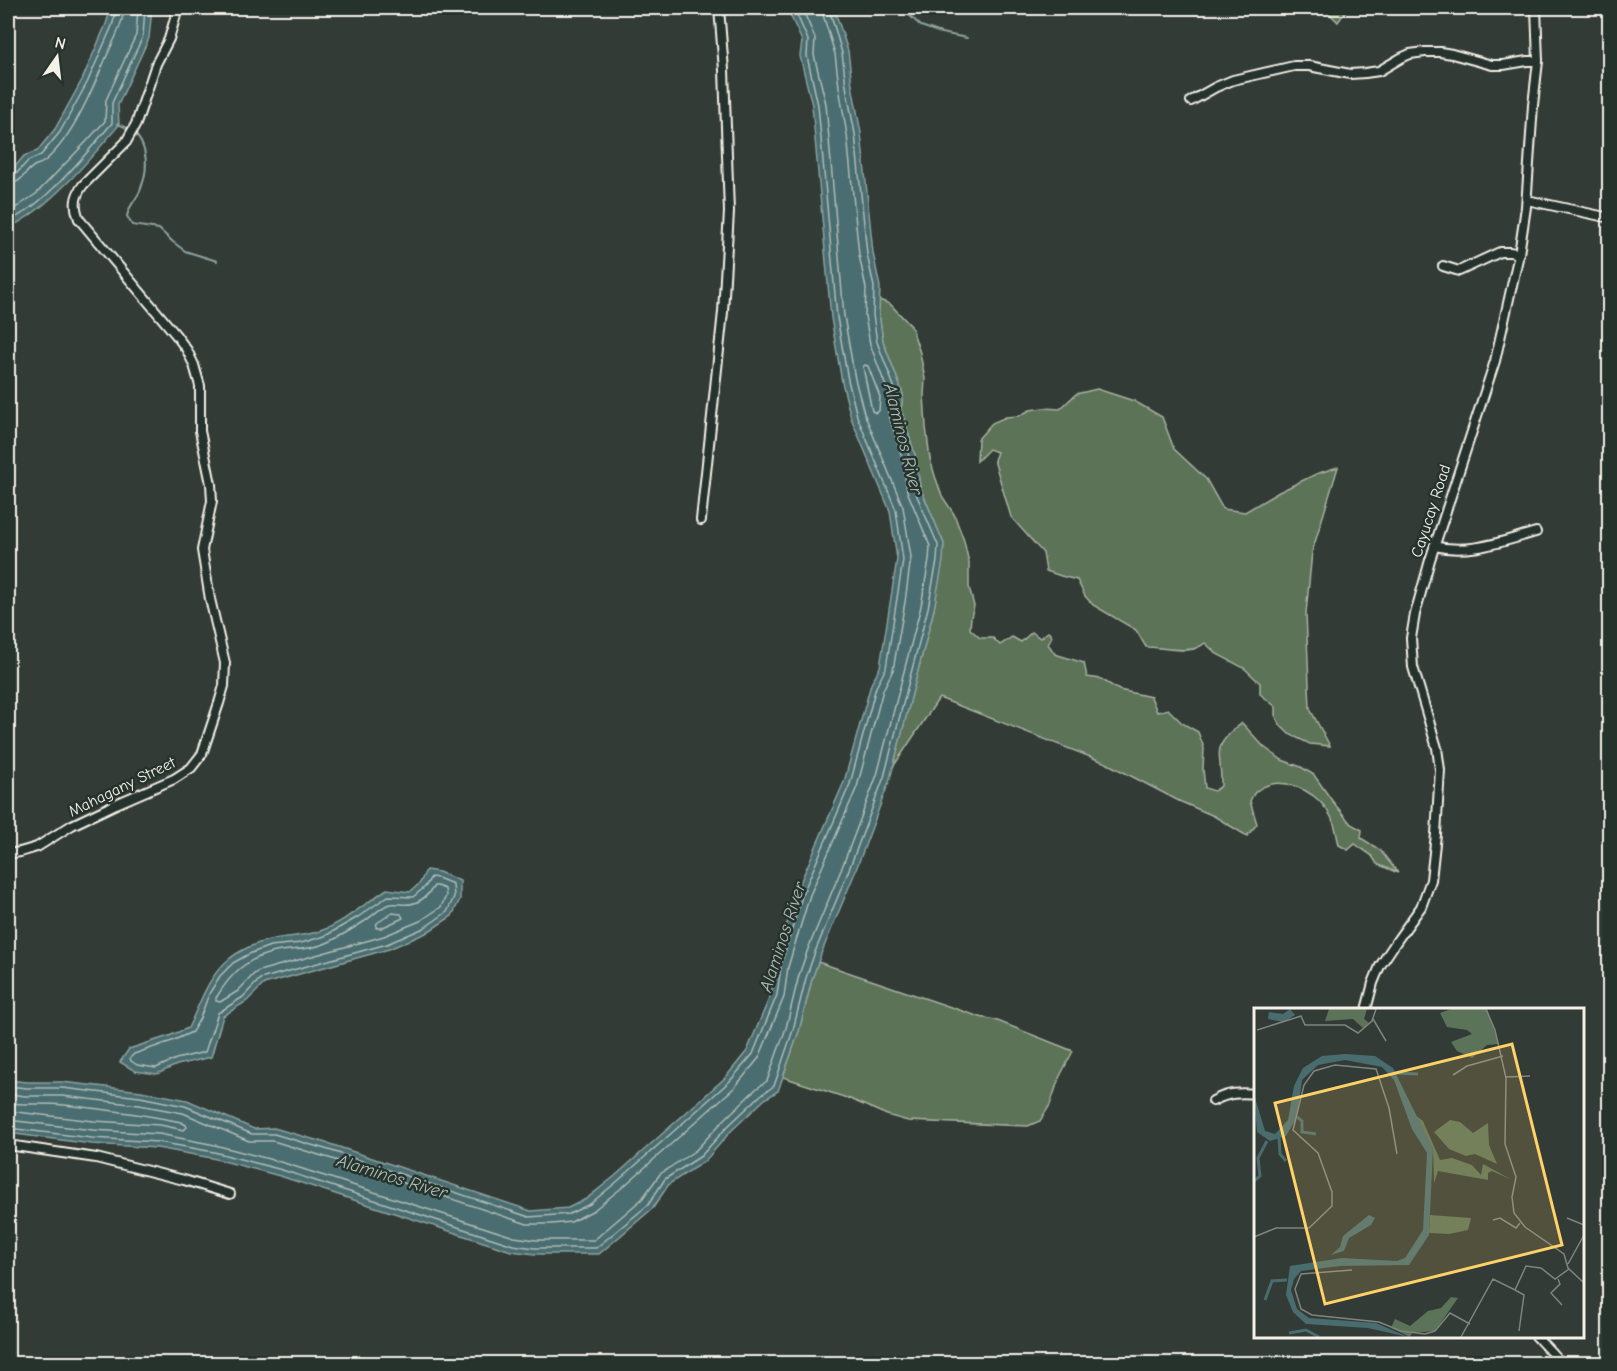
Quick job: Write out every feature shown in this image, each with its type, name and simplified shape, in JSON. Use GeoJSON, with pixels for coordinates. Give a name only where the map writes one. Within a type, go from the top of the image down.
{"type":"FeatureCollection","features":[{"type":"Feature","properties":{"kind":"street","name":"Mahagany Street"},"geometry":{"type":"LineString","coordinates":[[8,854],[37,847],[72,825],[174,779],[191,768],[202,754],[224,686],[225,663],[210,599],[202,550],[212,501],[211,484],[200,432],[200,386],[194,365],[176,335],[79,219],[75,209],[77,193],[126,142],[136,124],[156,64],[170,39],[178,8]]}},
{"type":"Feature","properties":{"kind":"street"},"geometry":{"type":"LineString","coordinates":[[701,519],[721,334],[729,212],[724,70],[719,8]]}},
{"type":"Feature","properties":{"kind":"street","name":"Cayucay Road"},"geometry":{"type":"LineString","coordinates":[[1367,1008],[1380,966],[1421,907],[1432,871],[1440,770],[1437,748],[1413,667],[1411,638],[1415,614],[1434,546],[1496,361],[1519,254],[1527,200],[1538,61],[1536,8]]}},
{"type":"Feature","properties":{"kind":"street"},"geometry":{"type":"LineString","coordinates":[[1191,101],[1233,80],[1294,66],[1309,66],[1350,74],[1365,73],[1379,71],[1410,54],[1425,52],[1452,54],[1492,65],[1538,61]]}},
{"type":"Feature","properties":{"kind":"street"},"geometry":{"type":"LineString","coordinates":[[1527,200],[1610,218]]}},
{"type":"Feature","properties":{"kind":"street"},"geometry":{"type":"LineString","coordinates":[[1443,266],[1459,271],[1500,252],[1519,254]]}},
{"type":"Feature","properties":{"kind":"street"},"geometry":{"type":"LineString","coordinates":[[1434,546],[1468,549],[1536,532]]}},
{"type":"Feature","properties":{"kind":"street"},"geometry":{"type":"LineString","coordinates":[[1213,1101],[1230,1094],[1254,1094]]}},
{"type":"Feature","properties":{"kind":"street"},"geometry":{"type":"LineString","coordinates":[[8,1145],[96,1158],[230,1194]]}},
{"type":"Feature","properties":{"kind":"street"},"geometry":{"type":"LineString","coordinates":[[1538,1338],[1562,1364]]}},
{"type":"Feature","properties":{"kind":"green space"},"geometry":{"type":"Polygon","coordinates":[[[1324,8],[1348,8],[1338,22],[1324,8]]]}},
{"type":"Feature","properties":{"kind":"green space"},"geometry":{"type":"Polygon","coordinates":[[[879,300],[890,304],[911,326],[920,353],[925,379],[926,427],[930,459],[942,496],[954,514],[969,563],[969,587],[974,606],[970,629],[980,638],[993,638],[1000,645],[1012,637],[1021,642],[1032,632],[1040,638],[1048,632],[1052,636],[1048,644],[1055,654],[1084,663],[1087,677],[1101,679],[1119,690],[1151,697],[1157,712],[1168,709],[1182,723],[1198,732],[1204,748],[1205,788],[1214,791],[1221,786],[1219,757],[1221,745],[1242,723],[1264,747],[1282,760],[1314,775],[1351,824],[1362,830],[1361,838],[1380,850],[1398,873],[1377,864],[1372,856],[1355,844],[1348,850],[1339,845],[1330,814],[1314,796],[1296,786],[1267,785],[1255,792],[1250,801],[1257,824],[1247,836],[1214,816],[1179,801],[1106,763],[939,698],[893,767],[934,609],[944,544],[920,487],[916,458],[901,410],[903,394],[883,341],[879,300]]]}},
{"type":"Feature","properties":{"kind":"green space"},"geometry":{"type":"Polygon","coordinates":[[[1097,389],[1134,401],[1162,417],[1174,449],[1206,479],[1223,509],[1245,512],[1316,474],[1338,467],[1312,552],[1306,613],[1310,709],[1330,746],[1310,744],[1289,734],[1276,717],[1276,707],[1260,694],[1260,683],[1244,668],[1217,654],[1205,643],[1197,648],[1186,650],[1146,647],[1136,630],[1093,605],[1085,596],[1077,580],[1046,571],[1043,553],[1011,517],[994,460],[997,452],[989,449],[977,461],[978,439],[992,423],[1006,417],[1019,416],[1030,410],[1043,408],[1060,409],[1076,394],[1097,389]]]}},
{"type":"Feature","properties":{"kind":"green space"},"geometry":{"type":"Polygon","coordinates":[[[818,962],[980,1017],[995,1020],[1073,1051],[1059,1078],[1050,1105],[1040,1121],[1028,1126],[908,1121],[783,1077],[799,1031],[818,962]]]}},
{"type":"Feature","properties":{"kind":"water"},"geometry":{"type":"Polygon","coordinates":[[[111,8],[152,8],[149,38],[118,105],[119,125],[53,197],[23,220],[8,228],[8,171],[14,168],[24,156],[37,151],[55,129],[82,80],[111,8]]]}},
{"type":"Feature","properties":{"kind":"water","name":"Alaminos River"},"geometry":{"type":"Polygon","coordinates":[[[787,8],[834,8],[848,51],[861,133],[873,253],[880,287],[879,314],[883,341],[903,394],[901,410],[916,458],[920,487],[944,544],[934,609],[890,779],[812,979],[799,1031],[778,1091],[765,1099],[731,1131],[705,1161],[669,1184],[653,1208],[599,1254],[535,1254],[511,1251],[280,1176],[212,1158],[157,1148],[92,1144],[8,1133],[8,1080],[62,1082],[141,1091],[187,1100],[254,1129],[274,1128],[333,1145],[531,1211],[568,1208],[586,1199],[615,1176],[726,1077],[747,1051],[771,994],[775,964],[797,890],[844,782],[871,684],[880,667],[897,559],[890,511],[851,418],[842,382],[831,318],[812,105],[800,56],[802,41],[787,8]]]}},
{"type":"Feature","properties":{"kind":"water"},"geometry":{"type":"Polygon","coordinates":[[[426,870],[439,872],[460,881],[460,899],[452,916],[426,933],[389,949],[264,984],[247,1001],[223,1016],[211,1057],[177,1065],[157,1074],[135,1071],[120,1062],[129,1049],[188,1028],[215,975],[228,960],[237,954],[264,941],[328,928],[387,889],[410,892],[420,883],[426,870]]]}},
{"type":"Feature","properties":{"kind":"waterway"},"geometry":{"type":"LineString","coordinates":[[892,8],[908,14],[921,26],[967,38]]}},
{"type":"Feature","properties":{"kind":"waterway"},"geometry":{"type":"LineString","coordinates":[[117,124],[135,134],[141,142],[146,160],[140,191],[127,216],[132,225],[159,229],[185,251],[217,261]]}}]}
